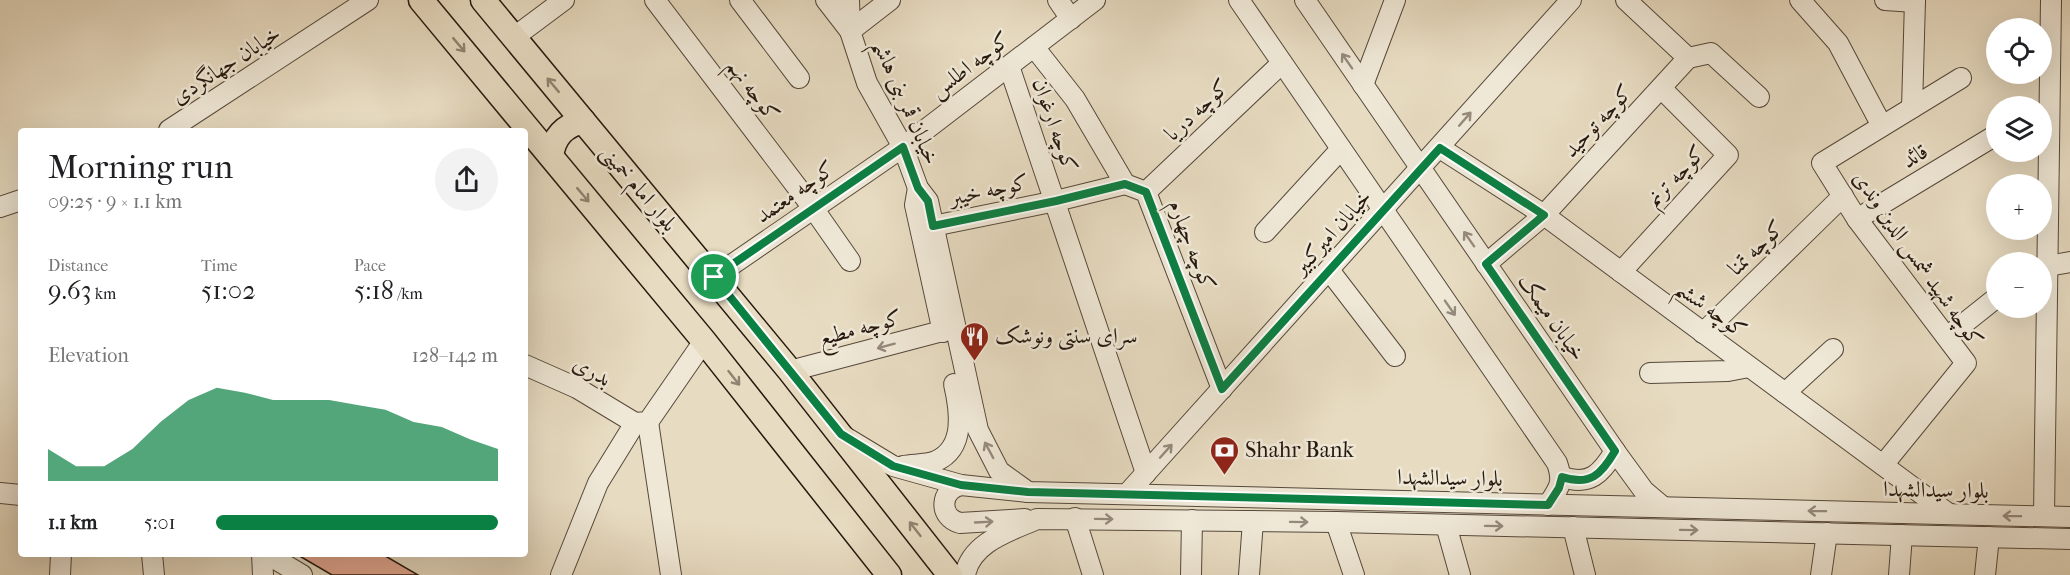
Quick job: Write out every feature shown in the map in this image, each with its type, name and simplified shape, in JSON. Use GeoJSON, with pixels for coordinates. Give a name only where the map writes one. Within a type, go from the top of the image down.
{"type":"FeatureCollection","features":[{"type":"Feature","properties":{"kind":"main road"},"geometry":{"type":"LineString","coordinates":[[422,0],[528,128]]}},
{"type":"Feature","properties":{"kind":"main road","name":"بلوار امام خمینی"},"geometry":{"type":"LineString","coordinates":[[483,0],[714,277],[951,575]]}},
{"type":"Feature","properties":{"kind":"main road"},"geometry":{"type":"LineString","coordinates":[[551,156],[557,136],[564,129],[584,121]]}},
{"type":"Feature","properties":{"kind":"main road"},"geometry":{"type":"LineString","coordinates":[[528,128],[704,341],[889,575]]}},
{"type":"Feature","properties":{"kind":"street","name":"خیابان جهانگردی"},"geometry":{"type":"LineString","coordinates":[[172,128],[368,0]]}},
{"type":"Feature","properties":{"kind":"street"},"geometry":{"type":"LineString","coordinates":[[513,38],[564,0]]}},
{"type":"Feature","properties":{"kind":"street","name":"کوچه نهم"},"geometry":{"type":"LineString","coordinates":[[655,0],[813,208],[850,261]]}},
{"type":"Feature","properties":{"kind":"street"},"geometry":{"type":"LineString","coordinates":[[740,0],[799,78]]}},
{"type":"Feature","properties":{"kind":"street"},"geometry":{"type":"LineString","coordinates":[[826,0],[850,31],[890,0]]}},
{"type":"Feature","properties":{"kind":"street","name":"خیابان قمر بنی هاشم"},"geometry":{"type":"LineString","coordinates":[[849,0],[850,31],[867,83],[903,147],[918,188],[928,201],[978,430],[999,471],[1028,492]]}},
{"type":"Feature","properties":{"kind":"street"},"geometry":{"type":"LineString","coordinates":[[1058,0],[1071,19]]}},
{"type":"Feature","properties":{"kind":"street","name":"کوچه اطلس"},"geometry":{"type":"LineString","coordinates":[[903,147],[1095,0]]}},
{"type":"Feature","properties":{"kind":"street"},"geometry":{"type":"LineString","coordinates":[[1239,0],[1557,463],[1562,477],[1559,488],[1548,505]]}},
{"type":"Feature","properties":{"kind":"street","name":"خیابان میمک"},"geometry":{"type":"LineString","coordinates":[[1305,0],[1615,451],[1644,491],[1663,507]]}},
{"type":"Feature","properties":{"kind":"street"},"geometry":{"type":"LineString","coordinates":[[1363,85],[1395,0]]}},
{"type":"Feature","properties":{"kind":"street"},"geometry":{"type":"LineString","coordinates":[[1626,0],[1691,57],[1711,53],[1759,97]]}},
{"type":"Feature","properties":{"kind":"street"},"geometry":{"type":"LineString","coordinates":[[1800,0],[1838,43],[1882,126],[1961,78]]}},
{"type":"Feature","properties":{"kind":"street"},"geometry":{"type":"LineString","coordinates":[[1885,0],[1915,1],[1912,108]]}},
{"type":"Feature","properties":{"kind":"street"},"geometry":{"type":"LineString","coordinates":[[2046,252],[2051,0]]}},
{"type":"Feature","properties":{"kind":"street","name":"خیابان امیرکبیر"},"geometry":{"type":"LineString","coordinates":[[1127,494],[1440,148],[1561,3]]}},
{"type":"Feature","properties":{"kind":"street"},"geometry":{"type":"LineString","coordinates":[[1034,46],[1075,99],[1125,184]]}},
{"type":"Feature","properties":{"kind":"street","name":"کوچه توحید"},"geometry":{"type":"LineString","coordinates":[[1486,264],[1544,215],[1691,57]]}},
{"type":"Feature","properties":{"kind":"street","name":"کوچه دریا"},"geometry":{"type":"LineString","coordinates":[[1146,192],[1282,63]]}},
{"type":"Feature","properties":{"kind":"street","name":"کوچه ارغوان"},"geometry":{"type":"LineString","coordinates":[[1009,66],[1146,473]]}},
{"type":"Feature","properties":{"kind":"street","name":"کوچه ترنم"},"geometry":{"type":"LineString","coordinates":[[1621,272],[1728,155],[1661,88]]}},
{"type":"Feature","properties":{"kind":"street"},"geometry":{"type":"LineString","coordinates":[[2042,96],[2050,88]]}},
{"type":"Feature","properties":{"kind":"street","name":"کوچه شهید شمس الدین وندی"},"geometry":{"type":"LineString","coordinates":[[1882,126],[1822,163],[1857,219],[1966,363],[1883,465]]}},
{"type":"Feature","properties":{"kind":"street","name":"قائد"},"geometry":{"type":"LineString","coordinates":[[1857,219],[1986,141]]}},
{"type":"Feature","properties":{"kind":"street","name":"کوچه معتمد"},"geometry":{"type":"LineString","coordinates":[[714,277],[903,147]]}},
{"type":"Feature","properties":{"kind":"street","name":"کوچه ششم"},"geometry":{"type":"LineString","coordinates":[[1440,148],[1544,215],[1949,514]]}},
{"type":"Feature","properties":{"kind":"street"},"geometry":{"type":"LineString","coordinates":[[1265,232],[1341,149]]}},
{"type":"Feature","properties":{"kind":"street","name":"کوچه چهارم"},"geometry":{"type":"LineString","coordinates":[[1125,184],[1146,192],[1222,389]]}},
{"type":"Feature","properties":{"kind":"street","name":"کوچه خیبر"},"geometry":{"type":"LineString","coordinates":[[933,226],[1056,201],[1125,184]]}},
{"type":"Feature","properties":{"kind":"street","name":"خیابان قمر بنی هاشم"},"geometry":{"type":"LineString","coordinates":[[893,466],[936,461],[950,453],[958,436],[959,407],[916,212],[918,188]]}},
{"type":"Feature","properties":{"kind":"street","name":"کوچه تمنا"},"geometry":{"type":"LineString","coordinates":[[1703,333],[1843,196]]}},
{"type":"Feature","properties":{"kind":"street"},"geometry":{"type":"LineString","coordinates":[[0,207],[18,201]]}},
{"type":"Feature","properties":{"kind":"street"},"geometry":{"type":"LineString","coordinates":[[2052,263],[2070,262]]}},
{"type":"Feature","properties":{"kind":"street"},"geometry":{"type":"LineString","coordinates":[[1329,270],[1395,356]]}},
{"type":"Feature","properties":{"kind":"street"},"geometry":{"type":"LineString","coordinates":[[1947,336],[1986,306]]}},
{"type":"Feature","properties":{"kind":"street"},"geometry":{"type":"LineString","coordinates":[[2044,516],[2046,318]]}},
{"type":"Feature","properties":{"kind":"street","name":"کوچه مطیع"},"geometry":{"type":"LineString","coordinates":[[790,371],[942,331]]}},
{"type":"Feature","properties":{"kind":"street"},"geometry":{"type":"LineString","coordinates":[[561,575],[598,483],[704,341]]}},
{"type":"Feature","properties":{"kind":"street"},"geometry":{"type":"LineString","coordinates":[[1785,393],[1833,349]]}},
{"type":"Feature","properties":{"kind":"street","name":"بدری"},"geometry":{"type":"LineString","coordinates":[[528,365],[577,388],[641,423]]}},
{"type":"Feature","properties":{"kind":"street"},"geometry":{"type":"LineString","coordinates":[[1650,373],[1718,371],[1749,367]]}},
{"type":"Feature","properties":{"kind":"street"},"geometry":{"type":"LineString","coordinates":[[641,423],[671,575]]}},
{"type":"Feature","properties":{"kind":"street","name":"بلوار سیدالشهدا"},"geometry":{"type":"LineString","coordinates":[[841,434],[893,466],[961,485],[1028,492],[2070,517]]}},
{"type":"Feature","properties":{"kind":"street"},"geometry":{"type":"LineString","coordinates":[[1562,477],[1579,481],[1598,474],[1604,469],[1615,451]]}},
{"type":"Feature","properties":{"kind":"street"},"geometry":{"type":"LineString","coordinates":[[961,485],[950,490],[944,500],[945,512],[954,521],[960,523],[1037,519]]}},
{"type":"Feature","properties":{"kind":"street"},"geometry":{"type":"LineString","coordinates":[[0,493],[18,495]]}},
{"type":"Feature","properties":{"kind":"street"},"geometry":{"type":"LineString","coordinates":[[1599,506],[1608,517],[1602,528]]}},
{"type":"Feature","properties":{"kind":"street"},"geometry":{"type":"LineString","coordinates":[[1075,518],[1093,575]]}},
{"type":"Feature","properties":{"kind":"street","name":"بلوار سیدالشهدا"},"geometry":{"type":"LineString","coordinates":[[965,575],[976,551],[996,537],[1037,519],[1336,522],[2070,539]]}},
{"type":"Feature","properties":{"kind":"street"},"geometry":{"type":"LineString","coordinates":[[1191,575],[1192,520]]}},
{"type":"Feature","properties":{"kind":"street"},"geometry":{"type":"LineString","coordinates":[[1249,575],[1253,521]]}},
{"type":"Feature","properties":{"kind":"street"},"geometry":{"type":"LineString","coordinates":[[1336,522],[1354,575]]}},
{"type":"Feature","properties":{"kind":"street"},"geometry":{"type":"LineString","coordinates":[[1446,525],[1460,575]]}},
{"type":"Feature","properties":{"kind":"street"},"geometry":{"type":"LineString","coordinates":[[1573,527],[1585,575]]}},
{"type":"Feature","properties":{"kind":"street"},"geometry":{"type":"LineString","coordinates":[[1821,575],[1827,533]]}},
{"type":"Feature","properties":{"kind":"street"},"geometry":{"type":"LineString","coordinates":[[1899,575],[1902,535]]}},
{"type":"Feature","properties":{"kind":"street"},"geometry":{"type":"LineString","coordinates":[[1986,575],[1989,537]]}},
{"type":"Feature","properties":{"kind":"street"},"geometry":{"type":"LineString","coordinates":[[60,575],[61,557]]}},
{"type":"Feature","properties":{"kind":"street"},"geometry":{"type":"LineString","coordinates":[[152,557],[154,575]]}},
{"type":"Feature","properties":{"kind":"street"},"geometry":{"type":"LineString","coordinates":[[262,557],[263,575]]}},
{"type":"Feature","properties":{"kind":"street"},"geometry":{"type":"LineString","coordinates":[[272,557],[302,575]]}},
{"type":"Feature","properties":{"kind":"building"},"geometry":{"type":"Polygon","coordinates":[[[301,557],[387,557],[418,575],[332,575],[301,557]]]}},
{"type":"Feature","properties":{"kind":"place","name":"سرای سنتی ونوشک"},"geometry":{"type":"Point","coordinates":[974,362]}},
{"type":"Feature","properties":{"kind":"place","name":"Shahr Bank"},"geometry":{"type":"Point","coordinates":[1224,476]}},
{"type":"Feature","properties":{"kind":"route"},"geometry":{"type":"LineString","coordinates":[[903,147],[918,188],[928,201],[933,226],[1056,201],[1125,184],[1146,192],[1222,389],[1440,148],[1544,215],[1486,264],[1615,451],[1604,469],[1588,479],[1579,481],[1562,477],[1559,488],[1548,505],[1028,492],[961,485],[893,466],[841,434],[714,277],[903,147]]}}]}
